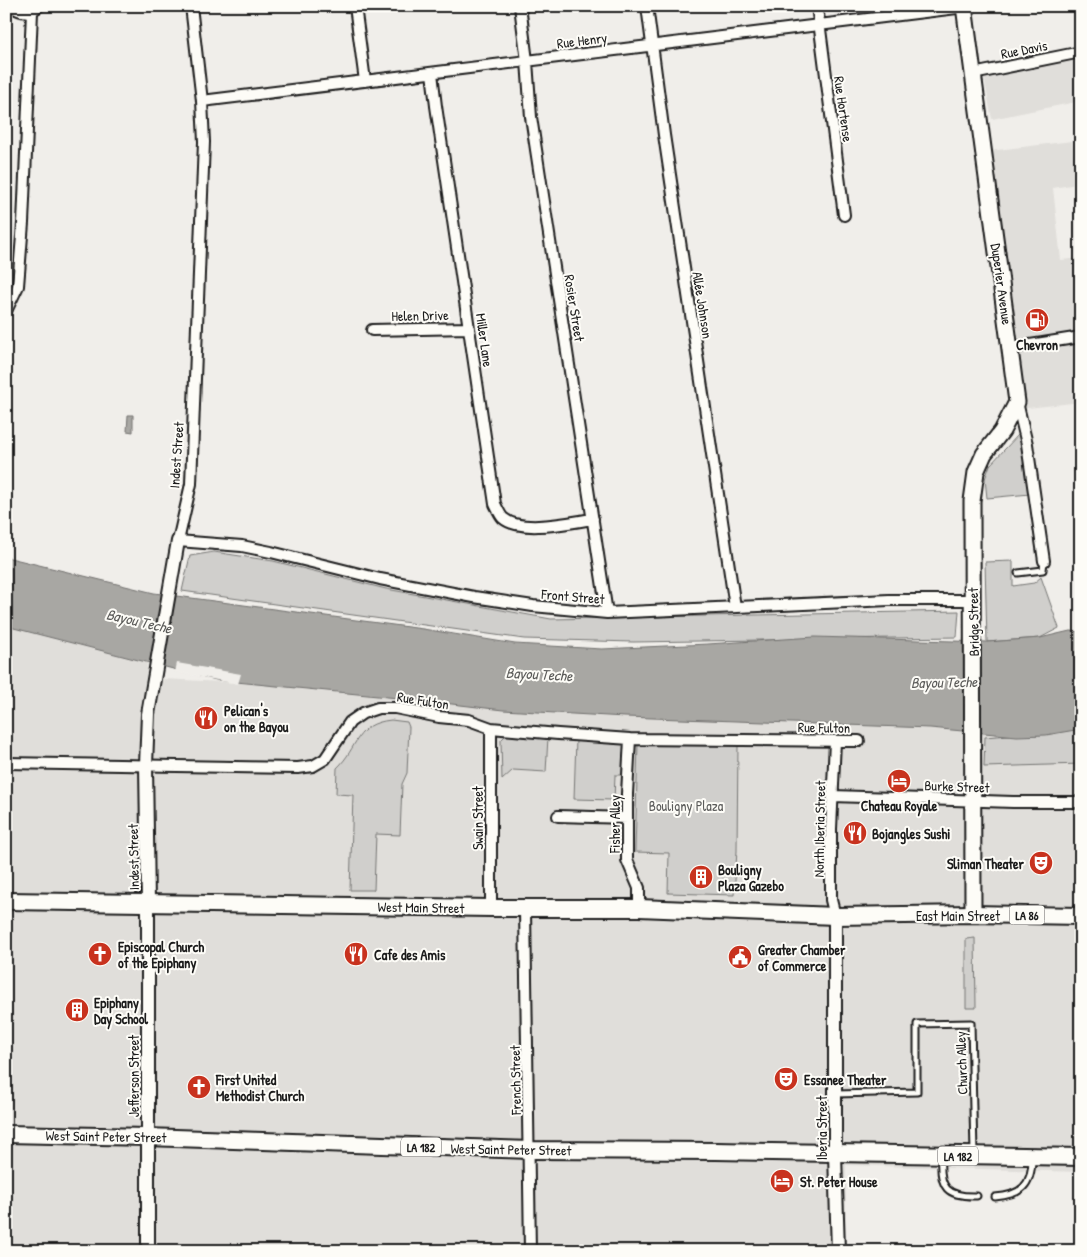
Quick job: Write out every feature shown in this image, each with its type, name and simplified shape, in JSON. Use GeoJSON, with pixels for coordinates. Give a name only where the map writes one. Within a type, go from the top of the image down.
{"type":"FeatureCollection","features":[{"type":"Feature","properties":{"kind":"main road","name":"Duperier Avenue"},"geometry":{"type":"LineString","coordinates":[[965,7],[1016,402]]}},
{"type":"Feature","properties":{"kind":"main road","name":"Bridge Street"},"geometry":{"type":"LineString","coordinates":[[973,914],[972,501],[976,472],[984,454],[1002,431],[1016,402]]}},
{"type":"Feature","properties":{"kind":"main road","name":"West Main Street"},"geometry":{"type":"LineString","coordinates":[[6,901],[525,909],[639,908],[835,916]]}},
{"type":"Feature","properties":{"kind":"main road","name":"East Main Street"},"geometry":{"type":"LineString","coordinates":[[835,916],[973,914],[1081,916]]}},
{"type":"Feature","properties":{"kind":"main road","name":"West Saint Peter Street"},"geometry":{"type":"LineString","coordinates":[[6,1134],[530,1150],[836,1154]]}},
{"type":"Feature","properties":{"kind":"main road","name":"LA 182"},"geometry":{"type":"LineString","coordinates":[[836,1154],[1081,1157]]}},
{"type":"Feature","properties":{"kind":"street"},"geometry":{"type":"LineString","coordinates":[[6,311],[18,286],[36,9],[20,11],[11,6]]}},
{"type":"Feature","properties":{"kind":"street","name":"Indest Street"},"geometry":{"type":"LineString","coordinates":[[148,902],[146,765],[148,714],[173,567],[191,484],[204,142],[202,101],[191,6]]}},
{"type":"Feature","properties":{"kind":"street"},"geometry":{"type":"LineString","coordinates":[[355,6],[365,81]]}},
{"type":"Feature","properties":{"kind":"street","name":"Rosier Street"},"geometry":{"type":"LineString","coordinates":[[520,6],[527,61],[531,117],[607,613]]}},
{"type":"Feature","properties":{"kind":"street","name":"Allée Johnson"},"geometry":{"type":"LineString","coordinates":[[647,6],[664,134],[734,607]]}},
{"type":"Feature","properties":{"kind":"street","name":"Rue Hortense"},"geometry":{"type":"LineString","coordinates":[[817,6],[844,215]]}},
{"type":"Feature","properties":{"kind":"street","name":"Rue Henry"},"geometry":{"type":"LineString","coordinates":[[202,101],[965,7]]}},
{"type":"Feature","properties":{"kind":"street","name":"Rue Davis"},"geometry":{"type":"LineString","coordinates":[[973,74],[1081,52]]}},
{"type":"Feature","properties":{"kind":"street","name":"Miller Lane"},"geometry":{"type":"LineString","coordinates":[[432,73],[495,504],[503,518],[516,525],[531,526],[593,520]]}},
{"type":"Feature","properties":{"kind":"street","name":"Helen Drive"},"geometry":{"type":"LineString","coordinates":[[372,330],[469,328]]}},
{"type":"Feature","properties":{"kind":"street"},"geometry":{"type":"LineString","coordinates":[[1010,348],[1081,337]]}},
{"type":"Feature","properties":{"kind":"street","name":"Duperier Avenue"},"geometry":{"type":"LineString","coordinates":[[1016,402],[1027,444],[1044,560]]}},
{"type":"Feature","properties":{"kind":"street","name":"Front Street"},"geometry":{"type":"LineString","coordinates":[[178,541],[252,548],[380,579],[474,597],[533,606],[607,613],[889,600],[972,600]]}},
{"type":"Feature","properties":{"kind":"street","name":"Rue Fulton"},"geometry":{"type":"LineString","coordinates":[[6,763],[298,768],[313,766],[325,759],[350,722],[363,713],[378,708],[395,708],[439,717],[469,720],[491,728],[630,739],[859,741]]}},
{"type":"Feature","properties":{"kind":"street","name":"Swain Street"},"geometry":{"type":"LineString","coordinates":[[491,728],[491,908]]}},
{"type":"Feature","properties":{"kind":"street","name":"Fisher Alley"},"geometry":{"type":"LineString","coordinates":[[630,739],[627,860],[639,888],[639,908]]}},
{"type":"Feature","properties":{"kind":"street","name":"North Iberia Street"},"geometry":{"type":"LineString","coordinates":[[835,741],[832,796],[831,900],[835,916]]}},
{"type":"Feature","properties":{"kind":"street","name":"Burke Street"},"geometry":{"type":"LineString","coordinates":[[832,796],[1081,802]]}},
{"type":"Feature","properties":{"kind":"street"},"geometry":{"type":"LineString","coordinates":[[558,816],[627,818]]}},
{"type":"Feature","properties":{"kind":"street","name":"Jefferson Street"},"geometry":{"type":"LineString","coordinates":[[148,902],[148,1251]]}},
{"type":"Feature","properties":{"kind":"street","name":"French Street"},"geometry":{"type":"LineString","coordinates":[[525,909],[530,1251]]}},
{"type":"Feature","properties":{"kind":"street","name":"Iberia Street"},"geometry":{"type":"LineString","coordinates":[[835,916],[838,1251]]}},
{"type":"Feature","properties":{"kind":"lane"},"geometry":{"type":"LineString","coordinates":[[1018,573],[1043,570],[1044,560]]}},
{"type":"Feature","properties":{"kind":"lane","name":"Church Alley"},"geometry":{"type":"LineString","coordinates":[[836,1094],[916,1092],[917,1024],[971,1023],[974,1156]]}},
{"type":"Feature","properties":{"kind":"lane"},"geometry":{"type":"LineString","coordinates":[[941,1155],[940,1173],[942,1182],[956,1194],[963,1197],[977,1196]]}},
{"type":"Feature","properties":{"kind":"lane"},"geometry":{"type":"LineString","coordinates":[[995,1197],[1010,1196],[1018,1192],[1032,1172],[1032,1156]]}},
{"type":"Feature","properties":{"kind":"shaded area"},"geometry":{"type":"Polygon","coordinates":[[[1074,59],[1081,101],[992,119],[984,77],[1074,59]]]}},
{"type":"Feature","properties":{"kind":"shaded area"},"geometry":{"type":"Polygon","coordinates":[[[1072,141],[1077,184],[1053,188],[1061,260],[1081,258],[1081,402],[1019,409],[989,151],[1072,141]]]}},
{"type":"Feature","properties":{"kind":"shaded area"},"geometry":{"type":"Polygon","coordinates":[[[6,626],[147,662],[147,1137],[6,1138],[6,626]]]}},
{"type":"Feature","properties":{"kind":"shaded area"},"geometry":{"type":"Polygon","coordinates":[[[163,679],[1031,722],[1081,707],[1081,1172],[846,1165],[846,1251],[6,1251],[6,1141],[152,1142],[154,720],[163,679]]]}},
{"type":"Feature","properties":{"kind":"green space"},"geometry":{"type":"Polygon","coordinates":[[[1019,434],[1030,494],[987,498],[985,479],[990,465],[1019,434]]]}},
{"type":"Feature","properties":{"kind":"green space"},"geometry":{"type":"Polygon","coordinates":[[[214,552],[273,561],[386,589],[551,619],[959,611],[957,637],[633,642],[524,639],[182,591],[190,556],[214,552]]]}},
{"type":"Feature","properties":{"kind":"green space"},"geometry":{"type":"Polygon","coordinates":[[[1013,561],[1013,586],[1034,583],[1041,577],[1059,628],[1040,638],[987,642],[985,562],[1013,561]]]}},
{"type":"Feature","properties":{"kind":"green space"},"geometry":{"type":"Polygon","coordinates":[[[391,720],[407,722],[409,727],[407,773],[402,784],[400,835],[376,834],[374,890],[350,890],[353,795],[336,794],[337,768],[363,731],[379,722],[391,720]]]}},
{"type":"Feature","properties":{"kind":"green space"},"geometry":{"type":"Polygon","coordinates":[[[1081,729],[1081,764],[984,767],[985,737],[1081,729]]]}},
{"type":"Feature","properties":{"kind":"green space"},"geometry":{"type":"Polygon","coordinates":[[[506,735],[548,737],[546,772],[513,770],[502,780],[501,740],[506,735]]]}},
{"type":"Feature","properties":{"kind":"green space"},"geometry":{"type":"Polygon","coordinates":[[[576,739],[624,741],[622,775],[615,775],[614,800],[574,799],[576,739]]]}},
{"type":"Feature","properties":{"kind":"green space","name":"Bouligny Plaza"},"geometry":{"type":"Polygon","coordinates":[[[638,743],[738,745],[737,851],[734,895],[668,893],[669,853],[635,852],[638,743]]]}},
{"type":"Feature","properties":{"kind":"green space"},"geometry":{"type":"Polygon","coordinates":[[[975,938],[976,1008],[966,1008],[966,939],[975,938]]]}},
{"type":"Feature","properties":{"kind":"water"},"geometry":{"type":"Polygon","coordinates":[[[128,415],[133,415],[133,432],[127,431],[128,415]]]}},
{"type":"Feature","properties":{"kind":"water","name":"Bayou Teche"},"geometry":{"type":"Polygon","coordinates":[[[6,557],[154,593],[423,629],[515,644],[602,649],[815,637],[987,642],[1040,638],[1070,631],[1081,632],[1081,729],[1046,735],[1017,736],[930,728],[625,717],[503,710],[216,680],[6,626],[6,557]]]}},
{"type":"Feature","properties":{"kind":"pier"},"geometry":{"type":"Polygon","coordinates":[[[177,663],[241,674],[238,684],[175,672],[177,663]]]}},
{"type":"Feature","properties":{"kind":"place","name":"Chevron"},"geometry":{"type":"Point","coordinates":[1037,320]}},
{"type":"Feature","properties":{"kind":"place","name":"Pelican's on the Bayou"},"geometry":{"type":"Point","coordinates":[206,718]}},
{"type":"Feature","properties":{"kind":"place","name":"Chateau Royale"},"geometry":{"type":"Point","coordinates":[899,781]}},
{"type":"Feature","properties":{"kind":"place","name":"Bojangles Sushi"},"geometry":{"type":"Point","coordinates":[855,833]}},
{"type":"Feature","properties":{"kind":"place","name":"Sliman Theater"},"geometry":{"type":"Point","coordinates":[1041,863]}},
{"type":"Feature","properties":{"kind":"place","name":"Bouligny Plaza Gazebo"},"geometry":{"type":"Point","coordinates":[701,877]}},
{"type":"Feature","properties":{"kind":"place","name":"Episcopal Church of the Epiphany"},"geometry":{"type":"Point","coordinates":[100,954]}},
{"type":"Feature","properties":{"kind":"place","name":"Cafe des Amis"},"geometry":{"type":"Point","coordinates":[356,954]}},
{"type":"Feature","properties":{"kind":"place","name":"Greater Chamber of Commerce"},"geometry":{"type":"Point","coordinates":[740,957]}},
{"type":"Feature","properties":{"kind":"place","name":"Epiphany Day School"},"geometry":{"type":"Point","coordinates":[77,1010]}},
{"type":"Feature","properties":{"kind":"place","name":"Essanee Theater"},"geometry":{"type":"Point","coordinates":[786,1079]}},
{"type":"Feature","properties":{"kind":"place","name":"First United Methodist Church"},"geometry":{"type":"Point","coordinates":[199,1087]}},
{"type":"Feature","properties":{"kind":"place","name":"St. Peter House"},"geometry":{"type":"Point","coordinates":[782,1181]}}]}
